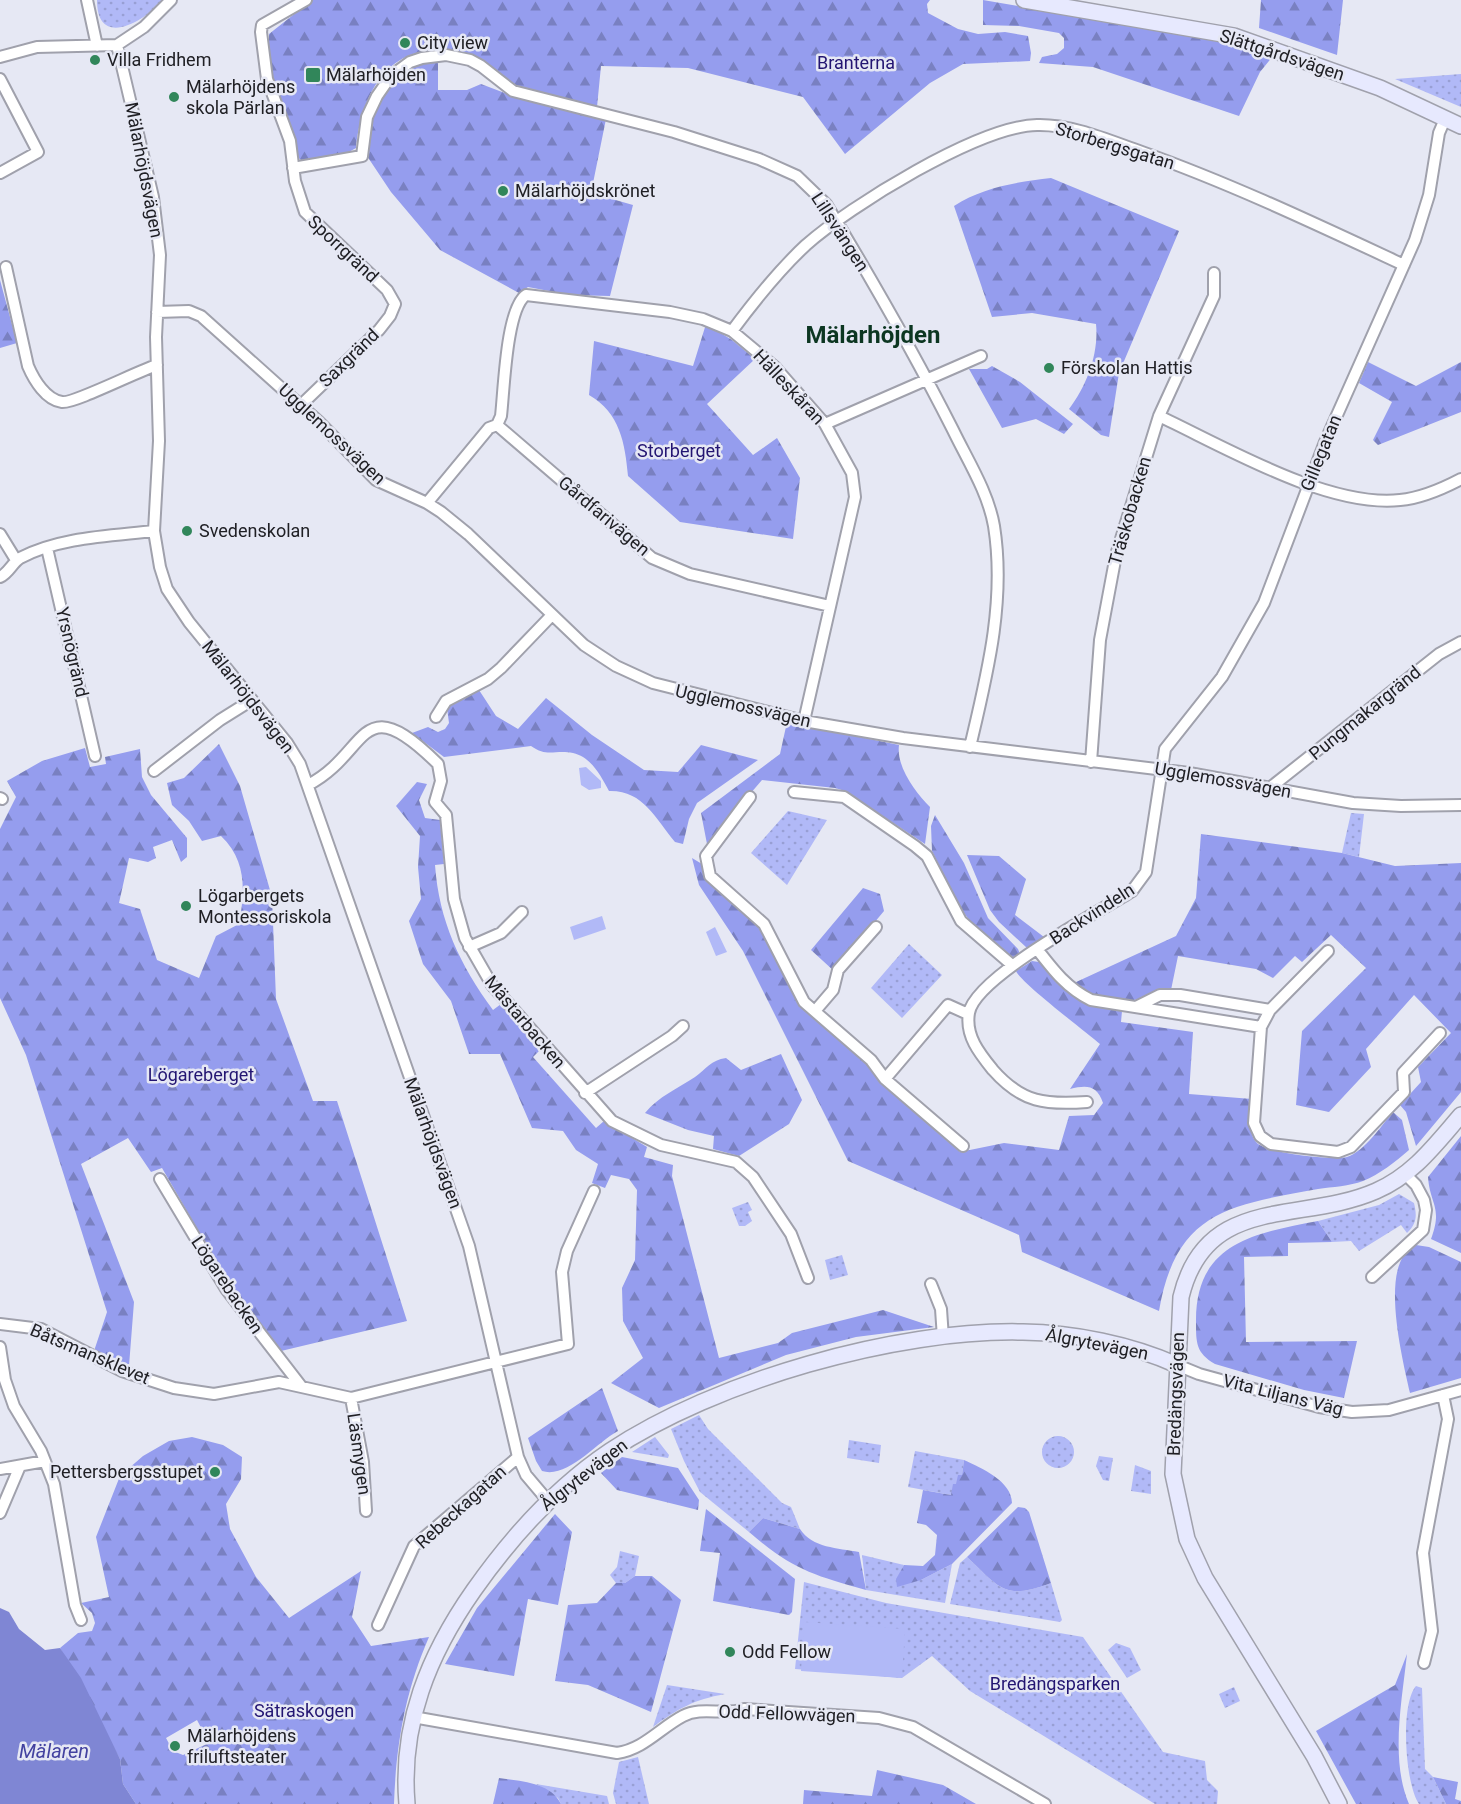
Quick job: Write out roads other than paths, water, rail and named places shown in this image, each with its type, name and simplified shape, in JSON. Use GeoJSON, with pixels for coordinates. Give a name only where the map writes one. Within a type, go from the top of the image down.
{"type":"FeatureCollection","features":[{"type":"Feature","properties":{"kind":"street"},"geometry":{"type":"LineString","coordinates":[[87,0],[98,46]]}},
{"type":"Feature","properties":{"kind":"street"},"geometry":{"type":"LineString","coordinates":[[0,57],[37,47],[117,45],[144,27],[171,0]]}},
{"type":"Feature","properties":{"kind":"street","name":"Sporrgränd"},"geometry":{"type":"LineString","coordinates":[[306,0],[262,25],[261,32],[267,79],[287,130],[297,193],[309,218],[393,297],[394,309]]}},
{"type":"Feature","properties":{"kind":"street","name":"Slättgårdsvägen"},"geometry":{"type":"LineString","coordinates":[[1024,0],[1234,36],[1380,88],[1461,126]]}},
{"type":"Feature","properties":{"kind":"street","name":"Mälarhöjdsvägen"},"geometry":{"type":"LineString","coordinates":[[117,45],[153,197],[160,255],[157,312],[159,424],[154,531],[159,567],[173,599],[287,743],[300,764],[469,1246],[518,1457],[526,1475],[548,1501]]}},
{"type":"Feature","properties":{"kind":"street","name":"Lillsvängen"},"geometry":{"type":"LineString","coordinates":[[293,168],[362,156],[367,117],[377,96],[392,76],[410,62],[446,55],[470,60],[513,91],[684,135],[777,166],[811,186],[837,221],[927,378],[984,493],[996,538],[997,590],[994,639],[970,747]]}},
{"type":"Feature","properties":{"kind":"street"},"geometry":{"type":"LineString","coordinates":[[0,80],[38,152],[0,173]]}},
{"type":"Feature","properties":{"kind":"street","name":"Gillegatan"},"geometry":{"type":"LineString","coordinates":[[1161,769],[1166,749],[1173,737],[1222,677],[1264,603],[1307,484],[1404,265],[1423,216],[1439,132],[1445,118]]}},
{"type":"Feature","properties":{"kind":"street","name":"Storbergsgatan"},"geometry":{"type":"LineString","coordinates":[[732,331],[791,260],[837,221],[961,148],[1009,130],[1047,125],[1104,139],[1183,166],[1404,265]]}},
{"type":"Feature","properties":{"kind":"street"},"geometry":{"type":"LineString","coordinates":[[6,267],[28,366],[35,381],[55,400],[70,402],[136,371],[157,366]]}},
{"type":"Feature","properties":{"kind":"street","name":"Träskobacken"},"geometry":{"type":"LineString","coordinates":[[1091,762],[1106,601],[1116,555],[1159,416],[1215,296],[1214,273]]}},
{"type":"Feature","properties":{"kind":"street","name":"Hälleskåran"},"geometry":{"type":"LineString","coordinates":[[497,425],[501,416],[510,331],[519,303],[526,295],[670,312],[703,319],[732,331],[775,367],[825,424],[849,467],[855,492],[804,721]]}},
{"type":"Feature","properties":{"kind":"street","name":"Saxgränd"},"geometry":{"type":"LineString","coordinates":[[301,405],[379,330],[394,309]]}},
{"type":"Feature","properties":{"kind":"street","name":"Ugglemossvägen"},"geometry":{"type":"LineString","coordinates":[[157,312],[189,311],[201,316],[301,405],[376,480],[427,503],[468,534],[551,616],[601,657],[644,679],[675,690],[804,721],[970,747],[1161,769],[1378,805],[1461,805]]}},
{"type":"Feature","properties":{"kind":"street"},"geometry":{"type":"LineString","coordinates":[[825,424],[927,378],[963,366],[981,356]]}},
{"type":"Feature","properties":{"kind":"street"},"geometry":{"type":"LineString","coordinates":[[1159,416],[1307,484],[1346,496],[1392,501],[1426,494],[1461,479]]}},
{"type":"Feature","properties":{"kind":"street"},"geometry":{"type":"LineString","coordinates":[[427,503],[489,428],[497,425]]}},
{"type":"Feature","properties":{"kind":"street","name":"Gårdfarivägen"},"geometry":{"type":"LineString","coordinates":[[497,425],[652,558],[690,574],[830,606]]}},
{"type":"Feature","properties":{"kind":"street"},"geometry":{"type":"LineString","coordinates":[[0,577],[10,571],[16,561],[47,548],[154,531]]}},
{"type":"Feature","properties":{"kind":"street"},"geometry":{"type":"LineString","coordinates":[[0,534],[16,561]]}},
{"type":"Feature","properties":{"kind":"street","name":"Yrsnögränd"},"geometry":{"type":"LineString","coordinates":[[47,548],[95,756]]}},
{"type":"Feature","properties":{"kind":"street"},"geometry":{"type":"LineString","coordinates":[[436,717],[446,701],[488,679],[501,668],[551,616]]}},
{"type":"Feature","properties":{"kind":"street","name":"Pungmakargränd"},"geometry":{"type":"LineString","coordinates":[[1271,787],[1439,654],[1461,642]]}},
{"type":"Feature","properties":{"kind":"street"},"geometry":{"type":"LineString","coordinates":[[154,771],[220,720],[252,700]]}},
{"type":"Feature","properties":{"kind":"street","name":"Mästarbacken"},"geometry":{"type":"LineString","coordinates":[[308,785],[320,779],[367,733],[382,726],[394,729],[438,764],[441,780],[435,802],[446,815],[454,899],[469,947],[492,985],[612,1121],[629,1131],[662,1144],[736,1162],[772,1202],[791,1234],[808,1278]]}},
{"type":"Feature","properties":{"kind":"street","name":"Backvindeln"},"geometry":{"type":"LineString","coordinates":[[968,1014],[973,1001],[1012,964],[1132,891],[1140,883],[1148,861],[1161,769]]}},
{"type":"Feature","properties":{"kind":"street"},"geometry":{"type":"LineString","coordinates":[[794,792],[844,797],[915,846],[927,856],[961,921],[1012,964]]}},
{"type":"Feature","properties":{"kind":"street"},"geometry":{"type":"LineString","coordinates":[[750,797],[706,856],[710,876],[764,924],[804,1002],[871,1060],[885,1079],[963,1146]]}},
{"type":"Feature","properties":{"kind":"street"},"geometry":{"type":"LineString","coordinates":[[469,947],[501,933],[522,912]]}},
{"type":"Feature","properties":{"kind":"street"},"geometry":{"type":"LineString","coordinates":[[815,1011],[832,990],[838,970],[876,927]]}},
{"type":"Feature","properties":{"kind":"street","name":"Backvindeln"},"geometry":{"type":"LineString","coordinates":[[1037,949],[1074,992],[1091,1000],[1261,1027]]}},
{"type":"Feature","properties":{"kind":"street"},"geometry":{"type":"LineString","coordinates":[[1328,951],[1270,1010],[1261,1027],[1254,1123],[1260,1136],[1271,1144],[1338,1152],[1351,1147],[1404,1092],[1402,1073],[1440,1033]]}},
{"type":"Feature","properties":{"kind":"street"},"geometry":{"type":"LineString","coordinates":[[1135,1008],[1160,995],[1180,995],[1270,1010]]}},
{"type":"Feature","properties":{"kind":"street"},"geometry":{"type":"LineString","coordinates":[[885,1079],[948,1005],[968,1014],[970,1033],[977,1050],[1013,1088],[1030,1100],[1054,1105],[1088,1102]]}},
{"type":"Feature","properties":{"kind":"street"},"geometry":{"type":"LineString","coordinates":[[585,1093],[672,1036],[683,1026]]}},
{"type":"Feature","properties":{"kind":"street","name":"Bredängsvägen"},"geometry":{"type":"LineString","coordinates":[[1340,1804],[1314,1756],[1204,1578],[1187,1539],[1173,1474],[1181,1298],[1186,1277],[1194,1263],[1216,1236],[1231,1226],[1251,1219],[1374,1192],[1406,1175],[1461,1115]]}},
{"type":"Feature","properties":{"kind":"street"},"geometry":{"type":"LineString","coordinates":[[1372,1277],[1423,1230],[1426,1210],[1424,1200],[1416,1185],[1406,1175]]}},
{"type":"Feature","properties":{"kind":"street","name":"Lögarebacken"},"geometry":{"type":"LineString","coordinates":[[160,1179],[226,1289],[301,1386]]}},
{"type":"Feature","properties":{"kind":"street","name":"Båtsmansklevet"},"geometry":{"type":"LineString","coordinates":[[0,1324],[41,1329],[122,1371],[187,1391],[214,1394],[271,1383],[301,1386],[351,1398],[568,1344],[562,1272],[567,1251],[594,1191]]}},
{"type":"Feature","properties":{"kind":"street"},"geometry":{"type":"LineString","coordinates":[[931,1284],[941,1309],[943,1338]]}},
{"type":"Feature","properties":{"kind":"street","name":"Ålgrytevägen"},"geometry":{"type":"LineString","coordinates":[[407,1804],[407,1755],[413,1717],[421,1684],[436,1649],[455,1617],[512,1541],[548,1501],[608,1452],[698,1404],[811,1363],[862,1351],[943,1338],[1006,1332],[1048,1333],[1157,1356],[1177,1365]]}},
{"type":"Feature","properties":{"kind":"street"},"geometry":{"type":"LineString","coordinates":[[0,1347],[5,1380],[14,1406],[45,1461],[54,1484],[75,1605],[81,1620]]}},
{"type":"Feature","properties":{"kind":"street","name":"Vita Liljans Väg"},"geometry":{"type":"LineString","coordinates":[[1177,1365],[1199,1374],[1339,1411],[1377,1412],[1461,1390]]}},
{"type":"Feature","properties":{"kind":"street"},"geometry":{"type":"LineString","coordinates":[[1424,1663],[1432,1631],[1423,1553],[1448,1419],[1443,1395]]}},
{"type":"Feature","properties":{"kind":"street","name":"Läsmygen"},"geometry":{"type":"LineString","coordinates":[[351,1398],[363,1462],[366,1511]]}},
{"type":"Feature","properties":{"kind":"street","name":"Rebeckagatan"},"geometry":{"type":"LineString","coordinates":[[378,1625],[414,1546],[518,1457]]}},
{"type":"Feature","properties":{"kind":"street"},"geometry":{"type":"LineString","coordinates":[[0,1469],[45,1461]]}},
{"type":"Feature","properties":{"kind":"street"},"geometry":{"type":"LineString","coordinates":[[0,1513],[20,1466]]}},
{"type":"Feature","properties":{"kind":"street","name":"Odd Fellowvägen"},"geometry":{"type":"LineString","coordinates":[[413,1717],[617,1753],[640,1746],[684,1716],[699,1711],[736,1712],[744,1709],[879,1718],[913,1726],[1045,1804]]}},
{"type":"Feature","properties":{"kind":"water","name":"Mälaren"},"geometry":{"type":"Polygon","coordinates":[[[0,1608],[9,1612],[19,1629],[45,1650],[60,1648],[81,1678],[120,1759],[123,1784],[136,1804],[0,1804],[0,1608]]]}},
{"type":"Feature","properties":{"kind":"place","name":"City view"},"geometry":{"type":"Point","coordinates":[405,43]}},
{"type":"Feature","properties":{"kind":"place","name":"Villa Fridhem"},"geometry":{"type":"Point","coordinates":[95,60]}},
{"type":"Feature","properties":{"kind":"place","name":"Mälarhöjden"},"geometry":{"type":"Point","coordinates":[313,75]}},
{"type":"Feature","properties":{"kind":"place","name":"Mälarhöjdens skola Pärlan"},"geometry":{"type":"Point","coordinates":[174,97]}},
{"type":"Feature","properties":{"kind":"place","name":"Mälarhöjdskrönet"},"geometry":{"type":"Point","coordinates":[503,191]}},
{"type":"Feature","properties":{"kind":"place","name":"Förskolan Hattis"},"geometry":{"type":"Point","coordinates":[1049,368]}},
{"type":"Feature","properties":{"kind":"place","name":"Svedenskolan"},"geometry":{"type":"Point","coordinates":[187,531]}},
{"type":"Feature","properties":{"kind":"place","name":"Lögarbergets Montessoriskola"},"geometry":{"type":"Point","coordinates":[186,906]}},
{"type":"Feature","properties":{"kind":"place","name":"Pettersbergsstupet"},"geometry":{"type":"Point","coordinates":[215,1472]}},
{"type":"Feature","properties":{"kind":"place","name":"Odd Fellow"},"geometry":{"type":"Point","coordinates":[730,1652]}},
{"type":"Feature","properties":{"kind":"place","name":"Mälarhöjdens friluftsteater"},"geometry":{"type":"Point","coordinates":[175,1746]}},
{"type":"Feature","properties":{"kind":"district","name":"Mälarhöjden"},"geometry":{"type":"Point","coordinates":[873,335]}},
{"type":"Feature","properties":{"kind":"park label","name":"Branterna"},"geometry":{"type":"Point","coordinates":[856,63]}},
{"type":"Feature","properties":{"kind":"park label","name":"Storberget"},"geometry":{"type":"Point","coordinates":[679,451]}},
{"type":"Feature","properties":{"kind":"park label","name":"Lögareberget"},"geometry":{"type":"Point","coordinates":[201,1075]}},
{"type":"Feature","properties":{"kind":"park label","name":"Bredängsparken"},"geometry":{"type":"Point","coordinates":[1055,1684]}},
{"type":"Feature","properties":{"kind":"park label","name":"Sätraskogen"},"geometry":{"type":"Point","coordinates":[304,1711]}}]}
